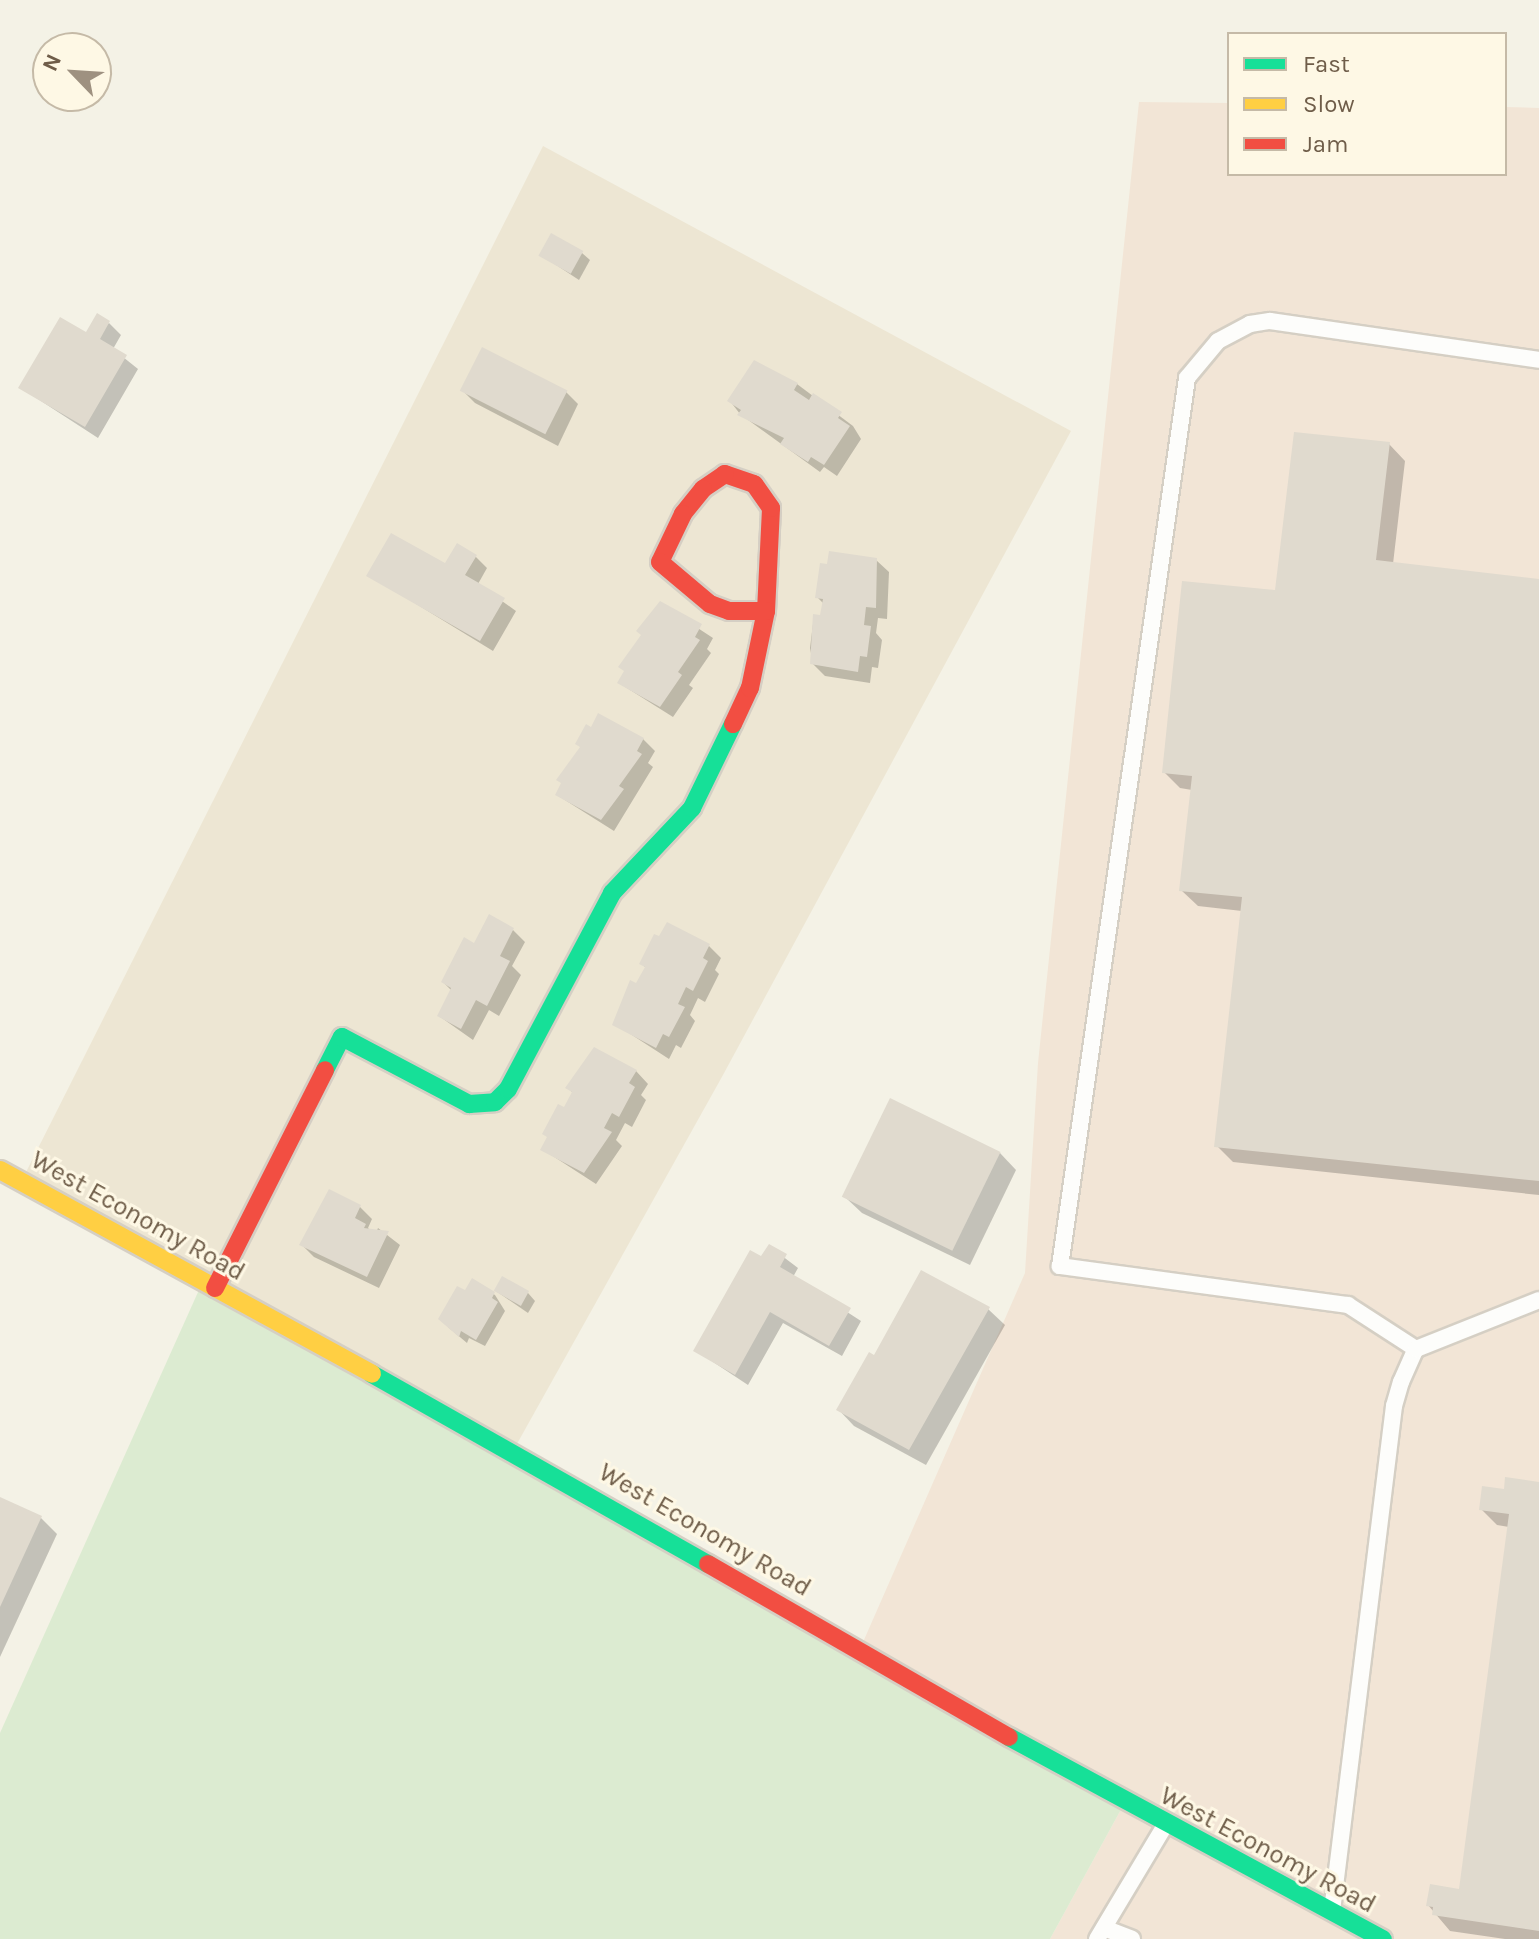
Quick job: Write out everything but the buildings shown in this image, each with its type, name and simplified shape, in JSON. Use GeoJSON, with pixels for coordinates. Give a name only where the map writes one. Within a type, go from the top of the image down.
{"type":"FeatureCollection","features":[{"type":"Feature","properties":{"kind":"street"},"geometry":{"type":"LineString","coordinates":[[215,1288],[342,1037],[469,1104],[495,1102],[508,1089],[612,893],[692,808],[705,787],[750,688],[766,611],[771,508],[754,484],[725,474],[703,489],[683,514],[660,562],[680,584],[710,604],[729,611],[766,611]]}},
{"type":"Feature","properties":{"kind":"street","name":"West Economy Road"},"geometry":{"type":"LineString","coordinates":[[0,1170],[513,1451],[1165,1825],[1383,1939]]}},
{"type":"Feature","properties":{"kind":"lane"},"geometry":{"type":"LineString","coordinates":[[1416,1349],[1348,1305],[1060,1266],[1187,378],[1218,341],[1250,324],[1270,321],[1539,360]]}},
{"type":"Feature","properties":{"kind":"lane"},"geometry":{"type":"LineString","coordinates":[[1332,1912],[1394,1406],[1416,1349],[1539,1300]]}},
{"type":"Feature","properties":{"kind":"lane"},"geometry":{"type":"LineString","coordinates":[[1132,1939],[1100,1934],[1165,1825]]}},
{"type":"Feature","properties":{"kind":"shaded area"},"geometry":{"type":"Polygon","coordinates":[[[1139,102],[1227,103],[1227,176],[1507,176],[1507,107],[1539,108],[1539,1939],[1050,1939],[1124,1804],[860,1649],[1025,1273],[1038,1063],[1139,102]]]}},
{"type":"Feature","properties":{"kind":"shaded area"},"geometry":{"type":"Polygon","coordinates":[[[543,146],[1071,431],[723,1075],[513,1451],[21,1182],[543,146]]]}},
{"type":"Feature","properties":{"kind":"green space"},"geometry":{"type":"Polygon","coordinates":[[[203,1281],[1124,1804],[1050,1939],[0,1939],[0,1733],[203,1281]]]}},
{"type":"Feature","properties":{"kind":"traffic: fast"},"geometry":{"type":"LineString","coordinates":[[325,1070],[342,1037],[469,1104],[495,1102],[508,1089],[612,893],[692,808],[733,724]]}},
{"type":"Feature","properties":{"kind":"traffic: fast"},"geometry":{"type":"LineString","coordinates":[[372,1374],[708,1564]]}},
{"type":"Feature","properties":{"kind":"traffic: fast"},"geometry":{"type":"LineString","coordinates":[[1009,1737],[1383,1939]]}},
{"type":"Feature","properties":{"kind":"traffic: slow"},"geometry":{"type":"LineString","coordinates":[[0,1170],[372,1374]]}},
{"type":"Feature","properties":{"kind":"traffic: jam"},"geometry":{"type":"LineString","coordinates":[[733,724],[750,688],[766,611],[771,508],[754,484],[725,474],[703,489],[683,514],[660,562],[710,604],[729,611],[766,611]]}},
{"type":"Feature","properties":{"kind":"traffic: jam"},"geometry":{"type":"LineString","coordinates":[[215,1288],[325,1070]]}},
{"type":"Feature","properties":{"kind":"traffic: jam"},"geometry":{"type":"LineString","coordinates":[[708,1564],[1009,1737]]}}]}
